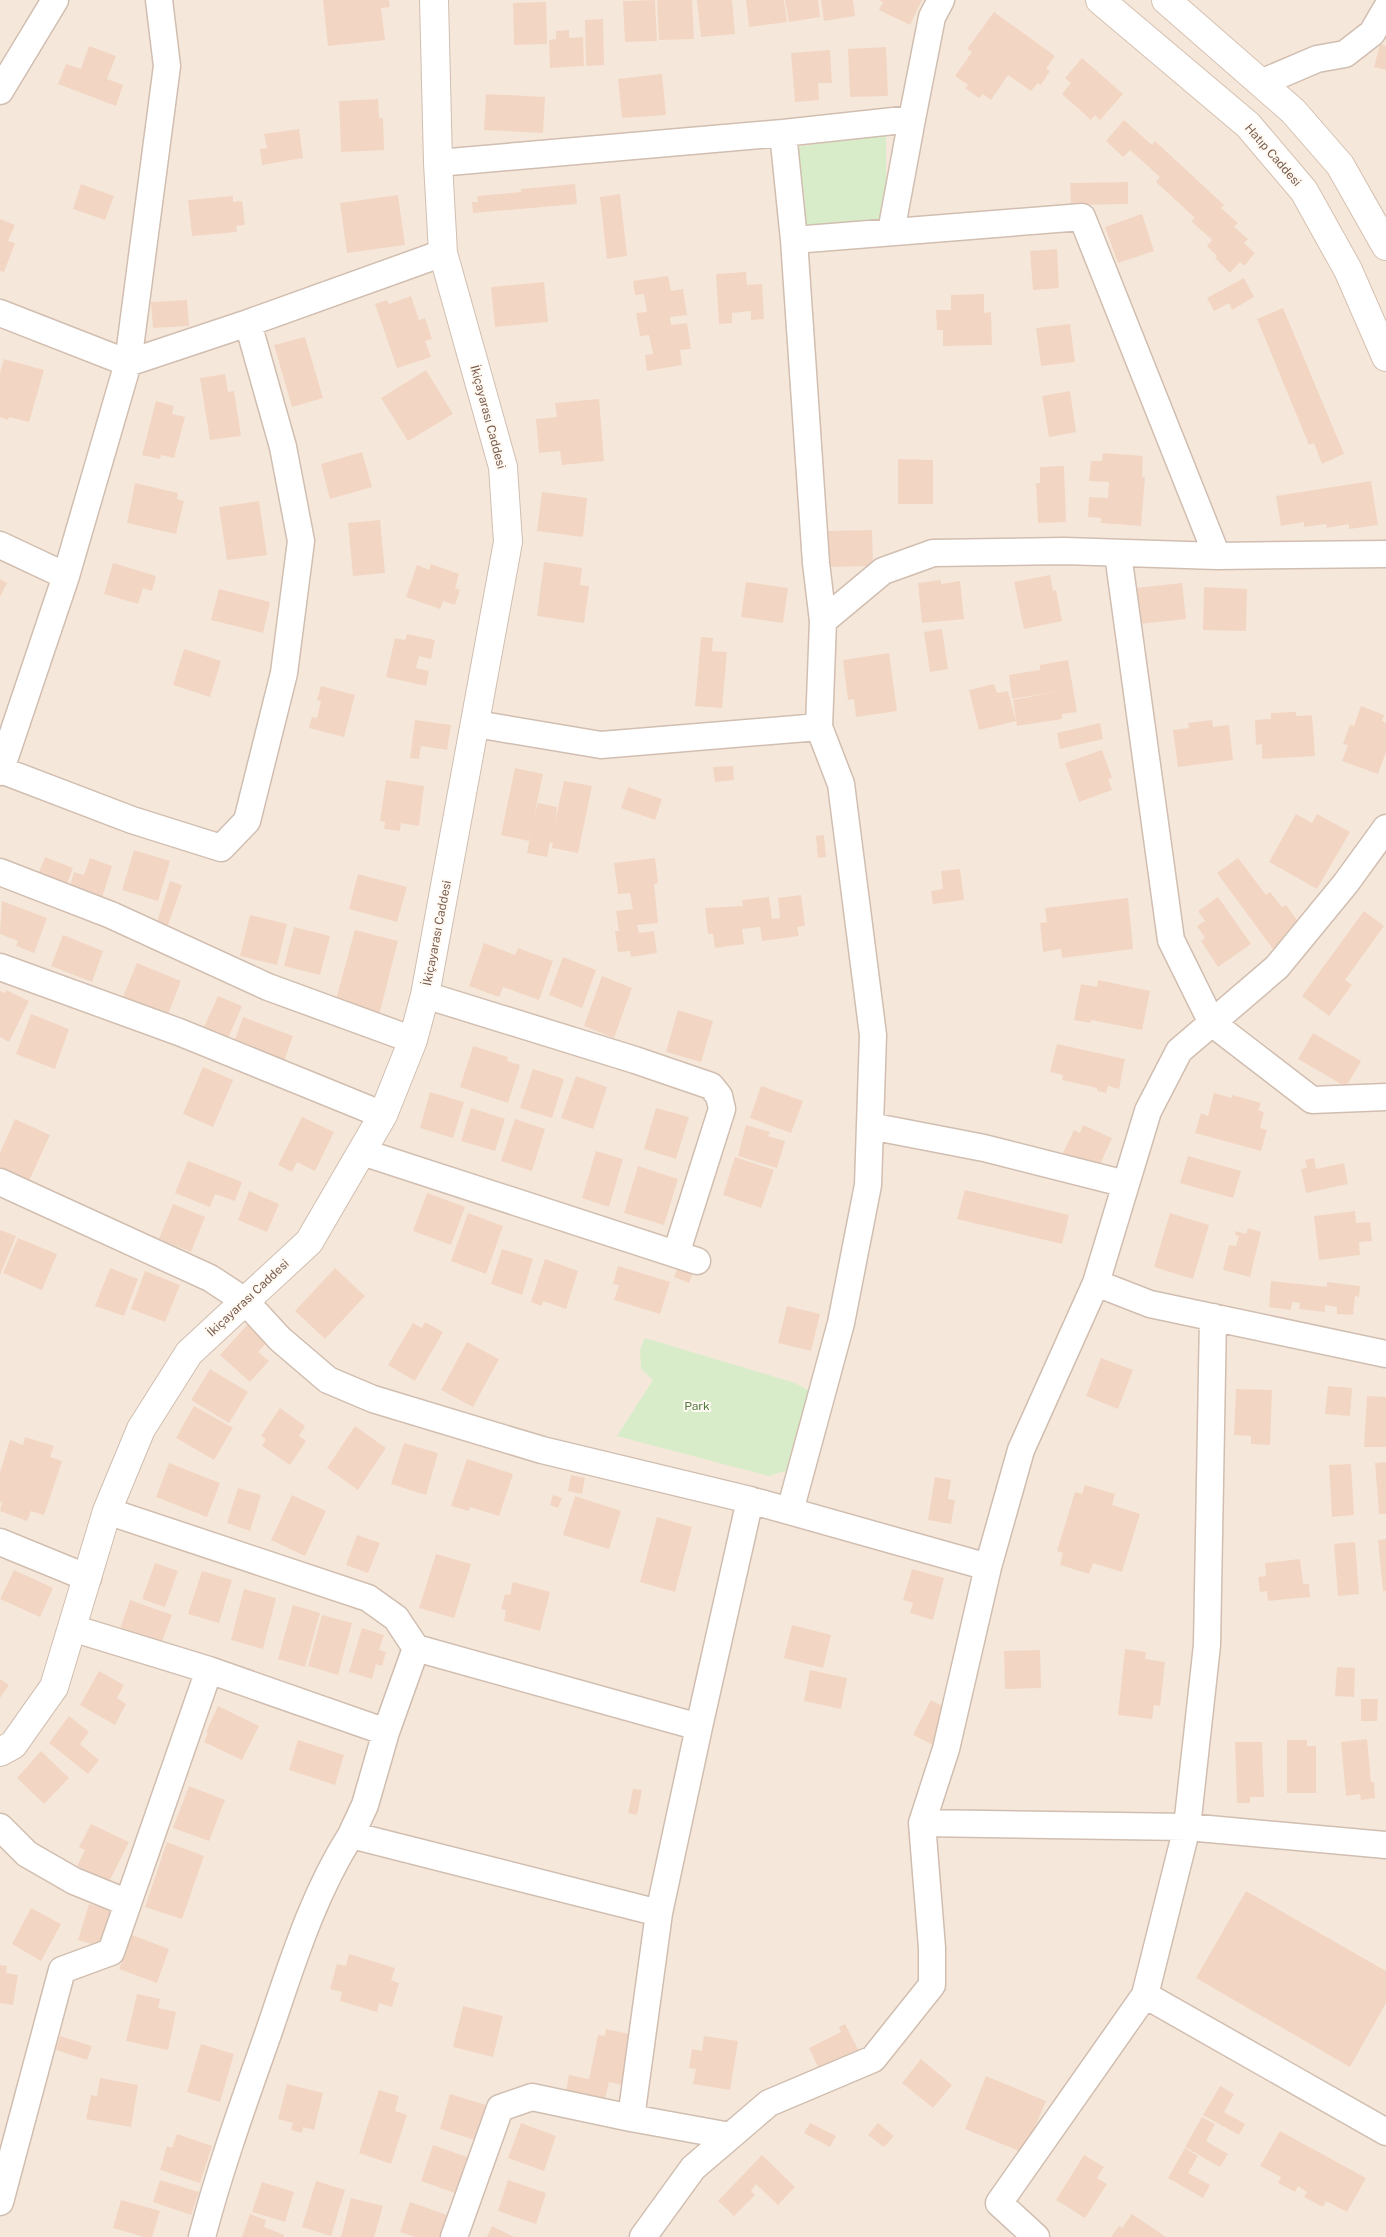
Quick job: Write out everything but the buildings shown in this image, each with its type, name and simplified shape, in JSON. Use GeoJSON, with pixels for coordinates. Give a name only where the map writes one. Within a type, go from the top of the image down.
{"type":"FeatureCollection","features":[{"type":"Feature","properties":{"kind":"street"},"geometry":{"type":"LineString","coordinates":[[0,91],[55,0]]}},
{"type":"Feature","properties":{"kind":"street"},"geometry":{"type":"LineString","coordinates":[[159,0],[167,66],[128,363],[66,576],[0,771],[132,820],[221,848],[247,821],[284,673],[301,541],[283,447],[248,323]]}},
{"type":"Feature","properties":{"kind":"street","name":"İkiçayarası Caddesi"},"geometry":{"type":"LineString","coordinates":[[0,1752],[13,1745],[54,1687],[107,1511],[141,1429],[189,1353],[309,1242],[383,1115],[413,1040],[425,995],[508,542],[503,468],[443,253],[438,163],[434,0]]}},
{"type":"Feature","properties":{"kind":"street"},"geometry":{"type":"LineString","coordinates":[[891,232],[932,17],[942,0]]}},
{"type":"Feature","properties":{"kind":"street","name":"Hatıp Caddesi"},"geometry":{"type":"LineString","coordinates":[[1100,0],[1248,125],[1304,191],[1348,270],[1386,357]]}},
{"type":"Feature","properties":{"kind":"street"},"geometry":{"type":"LineString","coordinates":[[1166,0],[1263,82],[1294,111],[1340,165],[1386,246]]}},
{"type":"Feature","properties":{"kind":"street"},"geometry":{"type":"LineString","coordinates":[[1263,82],[1317,59],[1345,54],[1372,33],[1386,9]]}},
{"type":"Feature","properties":{"kind":"street"},"geometry":{"type":"LineString","coordinates":[[438,163],[912,120]]}},
{"type":"Feature","properties":{"kind":"street"},"geometry":{"type":"LineString","coordinates":[[783,133],[794,240],[816,563],[823,621],[819,727],[841,784],[873,1035],[868,1184],[840,1323],[790,1511]]}},
{"type":"Feature","properties":{"kind":"street"},"geometry":{"type":"LineString","coordinates":[[794,240],[1082,217],[1217,556]]}},
{"type":"Feature","properties":{"kind":"street"},"geometry":{"type":"LineString","coordinates":[[0,313],[128,363],[248,323],[443,253]]}},
{"type":"Feature","properties":{"kind":"street"},"geometry":{"type":"LineString","coordinates":[[0,545],[66,576]]}},
{"type":"Feature","properties":{"kind":"street"},"geometry":{"type":"LineString","coordinates":[[823,621],[883,571],[933,553],[1065,551],[1217,556],[1386,554]]}},
{"type":"Feature","properties":{"kind":"street"},"geometry":{"type":"LineString","coordinates":[[1118,554],[1171,940],[1212,1023],[1312,1100],[1386,1097]]}},
{"type":"Feature","properties":{"kind":"street"},"geometry":{"type":"LineString","coordinates":[[476,724],[601,745],[819,727]]}},
{"type":"Feature","properties":{"kind":"street"},"geometry":{"type":"LineString","coordinates":[[643,2237],[693,2168],[769,2103],[873,2059],[932,1985],[932,1948],[922,1823],[946,1749],[988,1567],[1020,1450],[1096,1283],[1148,1111],[1179,1051],[1277,966],[1346,883],[1386,828]]}},
{"type":"Feature","properties":{"kind":"street"},"geometry":{"type":"LineString","coordinates":[[0,872],[111,915],[268,987],[413,1040]]}},
{"type":"Feature","properties":{"kind":"street"},"geometry":{"type":"LineString","coordinates":[[0,968],[179,1032],[383,1115]]}},
{"type":"Feature","properties":{"kind":"street"},"geometry":{"type":"LineString","coordinates":[[362,1152],[686,1258],[722,1109],[719,1096],[711,1086],[635,1060],[425,995]]}},
{"type":"Feature","properties":{"kind":"street"},"geometry":{"type":"LineString","coordinates":[[870,1126],[984,1148],[1126,1184]]}},
{"type":"Feature","properties":{"kind":"street"},"geometry":{"type":"LineString","coordinates":[[0,1182],[210,1278],[245,1301],[280,1339],[328,1380],[373,1399],[542,1450],[750,1500],[988,1567]]}},
{"type":"Feature","properties":{"kind":"street"},"geometry":{"type":"LineString","coordinates":[[1096,1283],[1150,1304],[1386,1354]]}},
{"type":"Feature","properties":{"kind":"street"},"geometry":{"type":"LineString","coordinates":[[1036,2237],[999,2203],[1145,1995],[1187,1827],[1207,1645],[1213,1317]]}},
{"type":"Feature","properties":{"kind":"street"},"geometry":{"type":"LineString","coordinates":[[631,2118],[659,1913],[750,1500]]}},
{"type":"Feature","properties":{"kind":"street"},"geometry":{"type":"LineString","coordinates":[[107,1511],[368,1598],[396,1618],[416,1648],[699,1727]]}},
{"type":"Feature","properties":{"kind":"street"},"geometry":{"type":"LineString","coordinates":[[0,1542],[88,1578]]}},
{"type":"Feature","properties":{"kind":"street"},"geometry":{"type":"LineString","coordinates":[[72,1628],[209,1670],[386,1732]]}},
{"type":"Feature","properties":{"kind":"street"},"geometry":{"type":"LineString","coordinates":[[202,2237],[215,2187],[297,1948],[334,1861],[351,1835],[365,1805],[386,1732],[416,1648]]}},
{"type":"Feature","properties":{"kind":"street"},"geometry":{"type":"LineString","coordinates":[[0,2202],[62,1970],[111,1952],[209,1670]]}},
{"type":"Feature","properties":{"kind":"street"},"geometry":{"type":"LineString","coordinates":[[922,1823],[1187,1827],[1386,1845]]}},
{"type":"Feature","properties":{"kind":"street"},"geometry":{"type":"LineString","coordinates":[[0,1827],[27,1854],[66,1877],[128,1903]]}},
{"type":"Feature","properties":{"kind":"street"},"geometry":{"type":"LineString","coordinates":[[351,1835],[659,1913]]}},
{"type":"Feature","properties":{"kind":"street"},"geometry":{"type":"LineString","coordinates":[[1145,1995],[1386,2132]]}},
{"type":"Feature","properties":{"kind":"street"},"geometry":{"type":"LineString","coordinates":[[454,2237],[500,2108],[532,2098],[730,2136]]}},
{"type":"Feature","properties":{"kind":"shaded area"},"geometry":{"type":"Polygon","coordinates":[[[0,0],[1386,0],[1386,2237],[0,2237],[0,0]]]}},
{"type":"Feature","properties":{"kind":"green space"},"geometry":{"type":"Polygon","coordinates":[[[886,132],[886,208],[876,223],[805,229],[798,147],[886,132]]]}},
{"type":"Feature","properties":{"kind":"green space","name":"Park"},"geometry":{"type":"Polygon","coordinates":[[[645,1338],[795,1383],[808,1390],[809,1405],[788,1470],[769,1476],[617,1436],[653,1380],[641,1369],[640,1350],[645,1338]]]}}]}
